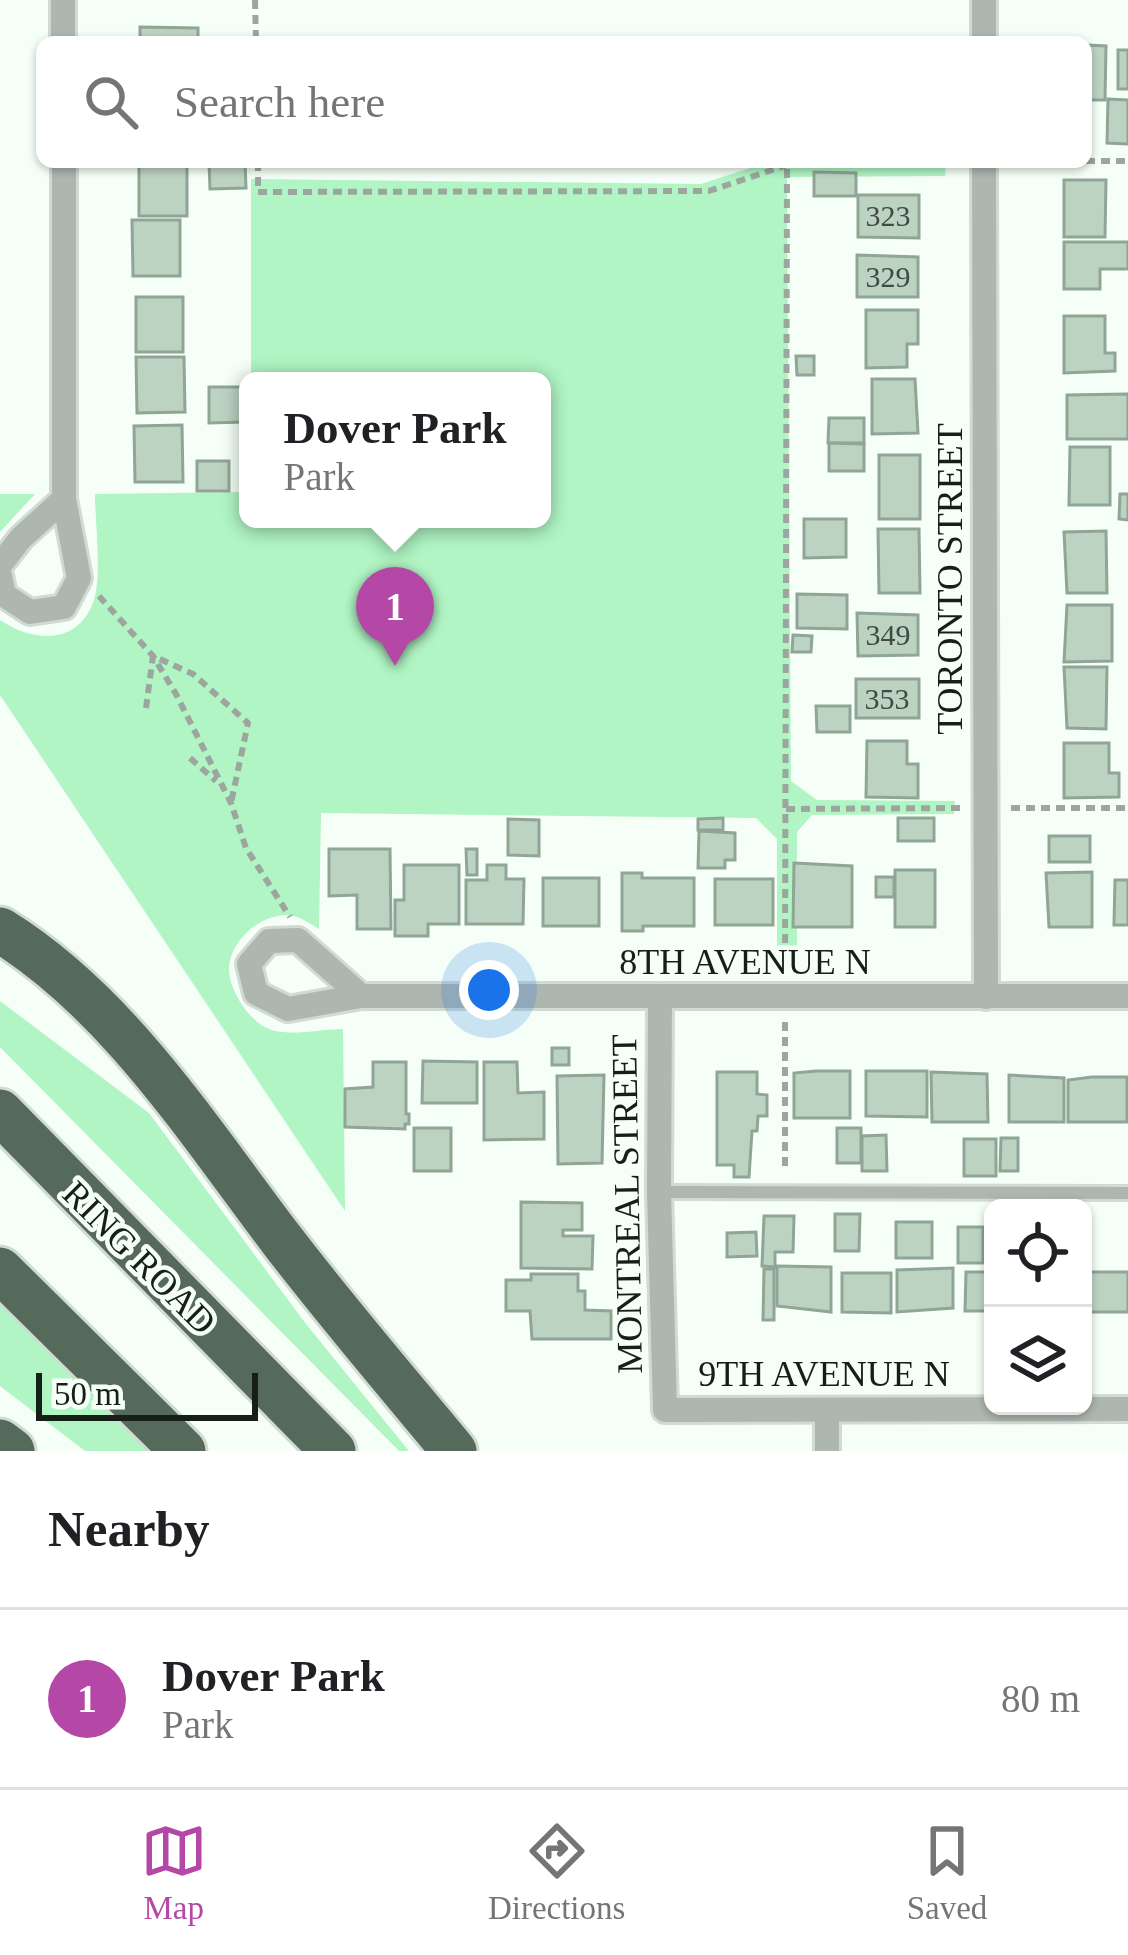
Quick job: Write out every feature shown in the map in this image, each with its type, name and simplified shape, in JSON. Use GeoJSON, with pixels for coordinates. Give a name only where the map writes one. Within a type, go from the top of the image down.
{"type":"FeatureCollection","features":[{"type":"Feature","properties":{"kind":"highway"},"geometry":{"type":"LineString","coordinates":[[4,930],[79,993],[152,1070],[318,1288],[454,1451]]}},
{"type":"Feature","properties":{"kind":"highway","name":"RING ROAD"},"geometry":{"type":"LineString","coordinates":[[0,1112],[333,1451]]}},
{"type":"Feature","properties":{"kind":"highway"},"geometry":{"type":"LineString","coordinates":[[0,1270],[183,1451]]}},
{"type":"Feature","properties":{"kind":"highway"},"geometry":{"type":"LineString","coordinates":[[0,1442],[13,1451]]}},
{"type":"Feature","properties":{"kind":"street"},"geometry":{"type":"LineString","coordinates":[[63,0],[64,36]]}},
{"type":"Feature","properties":{"kind":"street"},"geometry":{"type":"LineString","coordinates":[[984,0],[984,36]]}},
{"type":"Feature","properties":{"kind":"street"},"geometry":{"type":"LineString","coordinates":[[0,576],[4,596],[30,612],[64,608],[79,578],[64,499],[64,168]]}},
{"type":"Feature","properties":{"kind":"street","name":"TORONTO STREET"},"geometry":{"type":"LineString","coordinates":[[984,168],[986,997]]}},
{"type":"Feature","properties":{"kind":"street"},"geometry":{"type":"LineString","coordinates":[[0,566],[20,538],[64,499]]}},
{"type":"Feature","properties":{"kind":"street"},"geometry":{"type":"LineString","coordinates":[[298,940],[361,996]]}},
{"type":"Feature","properties":{"kind":"street","name":"8TH AVENUE N"},"geometry":{"type":"LineString","coordinates":[[298,940],[269,941],[250,964],[256,993],[287,1009],[361,996],[1128,996]]}},
{"type":"Feature","properties":{"kind":"street","name":"MONTREAL STREET"},"geometry":{"type":"LineString","coordinates":[[661,997],[664,1410]]}},
{"type":"Feature","properties":{"kind":"street","name":"9TH AVENUE N"},"geometry":{"type":"LineString","coordinates":[[664,1410],[1128,1409]]}},
{"type":"Feature","properties":{"kind":"street"},"geometry":{"type":"LineString","coordinates":[[826,1410],[826,1451]]}},
{"type":"Feature","properties":{"kind":"lane"},"geometry":{"type":"LineString","coordinates":[[659,1192],[1128,1193]]}},
{"type":"Feature","properties":{"kind":"path"},"geometry":{"type":"LineString","coordinates":[[255,0],[256,36]]}},
{"type":"Feature","properties":{"kind":"path"},"geometry":{"type":"LineString","coordinates":[[1092,160],[1128,160]]}},
{"type":"Feature","properties":{"kind":"path"},"geometry":{"type":"LineString","coordinates":[[258,168],[258,192],[709,191],[778,168]]}},
{"type":"Feature","properties":{"kind":"path"},"geometry":{"type":"LineString","coordinates":[[785,1192],[787,168]]}},
{"type":"Feature","properties":{"kind":"path"},"geometry":{"type":"LineString","coordinates":[[73,590],[97,594],[153,656],[231,803],[246,848],[268,887],[286,905],[298,940]]}},
{"type":"Feature","properties":{"kind":"path"},"geometry":{"type":"LineString","coordinates":[[146,708],[153,656]]}},
{"type":"Feature","properties":{"kind":"path"},"geometry":{"type":"LineString","coordinates":[[153,656],[193,674],[248,723],[231,803]]}},
{"type":"Feature","properties":{"kind":"path"},"geometry":{"type":"LineString","coordinates":[[190,758],[219,784]]}},
{"type":"Feature","properties":{"kind":"green space"},"geometry":{"type":"Polygon","coordinates":[[[750,168],[946,168],[945,176],[787,177],[791,781],[817,800],[955,801],[954,814],[812,815],[797,832],[797,969],[777,970],[777,839],[756,818],[321,813],[319,929],[294,916],[272,917],[242,937],[229,969],[241,1004],[269,1029],[295,1033],[343,1029],[345,1211],[0,695],[0,620],[27,633],[54,636],[78,625],[87,615],[98,577],[95,494],[239,492],[239,528],[551,528],[551,372],[251,372],[251,179],[701,184],[750,168]]]}},
{"type":"Feature","properties":{"kind":"green space"},"geometry":{"type":"Polygon","coordinates":[[[0,494],[35,494],[0,532],[0,494]]]}},
{"type":"Feature","properties":{"kind":"green space"},"geometry":{"type":"Polygon","coordinates":[[[0,1001],[149,1113],[306,1324],[409,1451],[399,1451],[0,1047],[0,1001]]]}},
{"type":"Feature","properties":{"kind":"green space"},"geometry":{"type":"Polygon","coordinates":[[[0,1295],[155,1451],[85,1451],[0,1386],[0,1295]]]}},
{"type":"Feature","properties":{"kind":"building"},"geometry":{"type":"Polygon","coordinates":[[[140,27],[198,28],[198,36],[140,36],[140,27]]]}},
{"type":"Feature","properties":{"kind":"building"},"geometry":{"type":"Polygon","coordinates":[[[1092,45],[1106,46],[1105,100],[1092,100],[1092,45]]]}},
{"type":"Feature","properties":{"kind":"building"},"geometry":{"type":"Polygon","coordinates":[[[1118,50],[1128,50],[1128,89],[1118,89],[1118,50]]]}},
{"type":"Feature","properties":{"kind":"building"},"geometry":{"type":"Polygon","coordinates":[[[1108,99],[1128,100],[1128,144],[1107,143],[1108,99]]]}},
{"type":"Feature","properties":{"kind":"building"},"geometry":{"type":"Polygon","coordinates":[[[139,168],[187,168],[187,216],[139,216],[139,168]]]}},
{"type":"Feature","properties":{"kind":"building"},"geometry":{"type":"Polygon","coordinates":[[[209,168],[245,168],[246,188],[210,189],[209,168]]]}},
{"type":"Feature","properties":{"kind":"building"},"geometry":{"type":"Polygon","coordinates":[[[814,172],[856,173],[856,196],[814,196],[814,172]]]}},
{"type":"Feature","properties":{"kind":"building"},"geometry":{"type":"Polygon","coordinates":[[[1064,180],[1106,180],[1105,237],[1064,237],[1064,180]]]}},
{"type":"Feature","properties":{"kind":"building"},"geometry":{"type":"Polygon","coordinates":[[[858,195],[919,195],[919,238],[858,237],[858,195]]]}},
{"type":"Feature","properties":{"kind":"building"},"geometry":{"type":"Polygon","coordinates":[[[132,220],[180,220],[180,276],[133,276],[132,220]]]}},
{"type":"Feature","properties":{"kind":"building"},"geometry":{"type":"Polygon","coordinates":[[[1064,242],[1128,242],[1128,269],[1100,269],[1100,289],[1064,289],[1064,242]]]}},
{"type":"Feature","properties":{"kind":"building"},"geometry":{"type":"Polygon","coordinates":[[[857,255],[918,257],[918,297],[857,297],[857,255]]]}},
{"type":"Feature","properties":{"kind":"building"},"geometry":{"type":"Polygon","coordinates":[[[136,297],[183,297],[183,352],[136,352],[136,297]]]}},
{"type":"Feature","properties":{"kind":"building"},"geometry":{"type":"Polygon","coordinates":[[[866,310],[918,310],[918,344],[907,344],[907,367],[866,368],[866,310]]]}},
{"type":"Feature","properties":{"kind":"building"},"geometry":{"type":"Polygon","coordinates":[[[1064,316],[1105,316],[1105,353],[1115,353],[1115,371],[1064,373],[1064,316]]]}},
{"type":"Feature","properties":{"kind":"building"},"geometry":{"type":"Polygon","coordinates":[[[796,356],[814,356],[814,375],[797,375],[796,356]]]}},
{"type":"Feature","properties":{"kind":"building"},"geometry":{"type":"Polygon","coordinates":[[[136,357],[184,357],[185,412],[137,413],[136,357]]]}},
{"type":"Feature","properties":{"kind":"building"},"geometry":{"type":"Polygon","coordinates":[[[872,379],[915,379],[918,433],[872,434],[872,379]]]}},
{"type":"Feature","properties":{"kind":"building"},"geometry":{"type":"Polygon","coordinates":[[[209,387],[239,387],[239,422],[209,423],[209,387]]]}},
{"type":"Feature","properties":{"kind":"building"},"geometry":{"type":"Polygon","coordinates":[[[1128,394],[1128,439],[1067,439],[1067,395],[1128,394]]]}},
{"type":"Feature","properties":{"kind":"building"},"geometry":{"type":"Polygon","coordinates":[[[829,418],[864,418],[864,443],[828,443],[829,418]]]}},
{"type":"Feature","properties":{"kind":"building"},"geometry":{"type":"Polygon","coordinates":[[[182,425],[183,482],[135,482],[134,426],[182,425]]]}},
{"type":"Feature","properties":{"kind":"building"},"geometry":{"type":"Polygon","coordinates":[[[829,443],[864,444],[864,471],[829,471],[829,443]]]}},
{"type":"Feature","properties":{"kind":"building"},"geometry":{"type":"Polygon","coordinates":[[[1070,447],[1110,447],[1110,505],[1069,505],[1070,447]]]}},
{"type":"Feature","properties":{"kind":"building"},"geometry":{"type":"Polygon","coordinates":[[[879,455],[920,455],[920,519],[879,519],[879,455]]]}},
{"type":"Feature","properties":{"kind":"building"},"geometry":{"type":"Polygon","coordinates":[[[197,461],[229,461],[229,491],[197,491],[197,461]]]}},
{"type":"Feature","properties":{"kind":"building"},"geometry":{"type":"Polygon","coordinates":[[[1120,494],[1128,494],[1128,520],[1119,519],[1120,494]]]}},
{"type":"Feature","properties":{"kind":"building"},"geometry":{"type":"Polygon","coordinates":[[[804,519],[846,519],[846,557],[804,558],[804,519]]]}},
{"type":"Feature","properties":{"kind":"building"},"geometry":{"type":"Polygon","coordinates":[[[878,529],[919,529],[920,593],[879,593],[878,529]]]}},
{"type":"Feature","properties":{"kind":"building"},"geometry":{"type":"Polygon","coordinates":[[[1106,531],[1107,593],[1067,593],[1064,532],[1106,531]]]}},
{"type":"Feature","properties":{"kind":"building"},"geometry":{"type":"Polygon","coordinates":[[[797,594],[847,595],[847,629],[797,628],[797,594]]]}},
{"type":"Feature","properties":{"kind":"building"},"geometry":{"type":"Polygon","coordinates":[[[1067,605],[1112,605],[1112,661],[1064,662],[1067,605]]]}},
{"type":"Feature","properties":{"kind":"building"},"geometry":{"type":"Polygon","coordinates":[[[857,613],[918,615],[918,655],[858,656],[857,613]]]}},
{"type":"Feature","properties":{"kind":"building"},"geometry":{"type":"Polygon","coordinates":[[[793,635],[812,636],[811,652],[792,652],[793,635]]]}},
{"type":"Feature","properties":{"kind":"building"},"geometry":{"type":"Polygon","coordinates":[[[1064,667],[1107,667],[1106,729],[1067,728],[1064,667]]]}},
{"type":"Feature","properties":{"kind":"building"},"geometry":{"type":"Polygon","coordinates":[[[856,679],[919,679],[919,718],[856,718],[856,679]]]}},
{"type":"Feature","properties":{"kind":"building"},"geometry":{"type":"Polygon","coordinates":[[[816,706],[850,706],[850,732],[817,732],[816,706]]]}},
{"type":"Feature","properties":{"kind":"building"},"geometry":{"type":"Polygon","coordinates":[[[867,741],[907,741],[907,764],[918,764],[918,798],[866,797],[867,741]]]}},
{"type":"Feature","properties":{"kind":"building"},"geometry":{"type":"Polygon","coordinates":[[[1064,743],[1109,743],[1109,773],[1119,773],[1119,797],[1064,798],[1064,743]]]}},
{"type":"Feature","properties":{"kind":"building"},"geometry":{"type":"Polygon","coordinates":[[[723,818],[723,830],[698,830],[698,819],[723,818]]]}},
{"type":"Feature","properties":{"kind":"building"},"geometry":{"type":"Polygon","coordinates":[[[898,818],[934,818],[934,841],[898,841],[898,818]]]}},
{"type":"Feature","properties":{"kind":"building"},"geometry":{"type":"Polygon","coordinates":[[[508,819],[539,820],[539,856],[508,855],[508,819]]]}},
{"type":"Feature","properties":{"kind":"building"},"geometry":{"type":"Polygon","coordinates":[[[699,831],[735,833],[735,860],[725,860],[725,868],[698,868],[699,831]]]}},
{"type":"Feature","properties":{"kind":"building"},"geometry":{"type":"Polygon","coordinates":[[[1049,836],[1090,836],[1090,862],[1049,862],[1049,836]]]}},
{"type":"Feature","properties":{"kind":"building"},"geometry":{"type":"Polygon","coordinates":[[[329,849],[390,849],[391,929],[357,929],[357,895],[329,896],[329,849]]]}},
{"type":"Feature","properties":{"kind":"building"},"geometry":{"type":"Polygon","coordinates":[[[466,849],[477,849],[477,875],[467,875],[466,849]]]}},
{"type":"Feature","properties":{"kind":"building"},"geometry":{"type":"Polygon","coordinates":[[[794,863],[852,866],[852,927],[793,927],[794,863]]]}},
{"type":"Feature","properties":{"kind":"building"},"geometry":{"type":"Polygon","coordinates":[[[404,865],[459,865],[459,924],[428,924],[428,936],[395,936],[395,900],[404,900],[404,865]]]}},
{"type":"Feature","properties":{"kind":"building"},"geometry":{"type":"Polygon","coordinates":[[[487,865],[506,865],[506,879],[524,879],[523,924],[466,924],[466,880],[487,880],[487,865]]]}},
{"type":"Feature","properties":{"kind":"building"},"geometry":{"type":"Polygon","coordinates":[[[895,870],[935,870],[935,927],[895,927],[895,870]]]}},
{"type":"Feature","properties":{"kind":"building"},"geometry":{"type":"Polygon","coordinates":[[[1092,872],[1092,927],[1049,927],[1046,873],[1092,872]]]}},
{"type":"Feature","properties":{"kind":"building"},"geometry":{"type":"Polygon","coordinates":[[[622,873],[642,873],[642,878],[694,878],[694,926],[622,931],[622,873]]]}},
{"type":"Feature","properties":{"kind":"building"},"geometry":{"type":"Polygon","coordinates":[[[876,877],[894,877],[894,897],[876,897],[876,877]]]}},
{"type":"Feature","properties":{"kind":"building"},"geometry":{"type":"Polygon","coordinates":[[[543,878],[599,878],[599,926],[543,926],[543,878]]]}},
{"type":"Feature","properties":{"kind":"building"},"geometry":{"type":"Polygon","coordinates":[[[715,879],[773,879],[773,925],[715,925],[715,879]]]}},
{"type":"Feature","properties":{"kind":"building"},"geometry":{"type":"Polygon","coordinates":[[[1115,880],[1128,880],[1128,925],[1114,925],[1115,880]]]}},
{"type":"Feature","properties":{"kind":"building"},"geometry":{"type":"Polygon","coordinates":[[[552,1048],[569,1048],[569,1065],[552,1065],[552,1048]]]}},
{"type":"Feature","properties":{"kind":"building"},"geometry":{"type":"Polygon","coordinates":[[[423,1061],[477,1062],[477,1103],[422,1103],[423,1061]]]}},
{"type":"Feature","properties":{"kind":"building"},"geometry":{"type":"Polygon","coordinates":[[[373,1062],[406,1062],[409,1124],[405,1129],[345,1127],[345,1089],[373,1087],[373,1062]]]}},
{"type":"Feature","properties":{"kind":"building"},"geometry":{"type":"Polygon","coordinates":[[[484,1062],[517,1062],[518,1093],[544,1092],[544,1139],[484,1140],[484,1062]]]}},
{"type":"Feature","properties":{"kind":"building"},"geometry":{"type":"Polygon","coordinates":[[[850,1071],[850,1118],[794,1118],[794,1073],[850,1071]]]}},
{"type":"Feature","properties":{"kind":"building"},"geometry":{"type":"Polygon","coordinates":[[[866,1071],[927,1071],[927,1117],[866,1116],[866,1071]]]}},
{"type":"Feature","properties":{"kind":"building"},"geometry":{"type":"Polygon","coordinates":[[[717,1072],[757,1072],[757,1094],[767,1095],[767,1116],[758,1116],[757,1131],[752,1131],[749,1177],[734,1177],[734,1165],[717,1165],[717,1072]]]}},
{"type":"Feature","properties":{"kind":"building"},"geometry":{"type":"Polygon","coordinates":[[[931,1072],[987,1074],[988,1122],[932,1122],[931,1072]]]}},
{"type":"Feature","properties":{"kind":"building"},"geometry":{"type":"Polygon","coordinates":[[[604,1075],[602,1163],[558,1164],[557,1076],[604,1075]]]}},
{"type":"Feature","properties":{"kind":"building"},"geometry":{"type":"Polygon","coordinates":[[[1009,1075],[1064,1078],[1064,1122],[1009,1122],[1009,1075]]]}},
{"type":"Feature","properties":{"kind":"building"},"geometry":{"type":"Polygon","coordinates":[[[1127,1077],[1127,1122],[1068,1122],[1068,1080],[1127,1077]]]}},
{"type":"Feature","properties":{"kind":"building"},"geometry":{"type":"Polygon","coordinates":[[[414,1128],[451,1128],[451,1171],[414,1171],[414,1128]]]}},
{"type":"Feature","properties":{"kind":"building"},"geometry":{"type":"Polygon","coordinates":[[[837,1128],[861,1128],[861,1163],[837,1163],[837,1128]]]}},
{"type":"Feature","properties":{"kind":"building"},"geometry":{"type":"Polygon","coordinates":[[[886,1135],[887,1171],[862,1171],[862,1136],[886,1135]]]}},
{"type":"Feature","properties":{"kind":"building"},"geometry":{"type":"Polygon","coordinates":[[[1001,1138],[1018,1138],[1018,1171],[1000,1171],[1001,1138]]]}},
{"type":"Feature","properties":{"kind":"building"},"geometry":{"type":"Polygon","coordinates":[[[964,1139],[996,1139],[996,1176],[964,1176],[964,1139]]]}},
{"type":"Feature","properties":{"kind":"building"},"geometry":{"type":"Polygon","coordinates":[[[521,1202],[582,1203],[582,1230],[563,1230],[563,1236],[593,1236],[592,1269],[521,1268],[521,1202]]]}},
{"type":"Feature","properties":{"kind":"building"},"geometry":{"type":"Polygon","coordinates":[[[835,1214],[860,1214],[859,1251],[835,1251],[835,1214]]]}},
{"type":"Feature","properties":{"kind":"building"},"geometry":{"type":"Polygon","coordinates":[[[764,1216],[794,1216],[793,1252],[775,1252],[775,1267],[762,1266],[764,1216]]]}},
{"type":"Feature","properties":{"kind":"building"},"geometry":{"type":"Polygon","coordinates":[[[896,1222],[932,1222],[932,1258],[896,1258],[896,1222]]]}},
{"type":"Feature","properties":{"kind":"building"},"geometry":{"type":"Polygon","coordinates":[[[958,1227],[983,1227],[983,1263],[958,1263],[958,1227]]]}},
{"type":"Feature","properties":{"kind":"building"},"geometry":{"type":"Polygon","coordinates":[[[756,1232],[757,1256],[727,1257],[727,1233],[756,1232]]]}},
{"type":"Feature","properties":{"kind":"building"},"geometry":{"type":"Polygon","coordinates":[[[777,1266],[831,1267],[831,1312],[777,1306],[777,1266]]]}},
{"type":"Feature","properties":{"kind":"building"},"geometry":{"type":"Polygon","coordinates":[[[953,1268],[953,1308],[897,1312],[897,1270],[953,1268]]]}},
{"type":"Feature","properties":{"kind":"building"},"geometry":{"type":"Polygon","coordinates":[[[764,1269],[774,1269],[774,1320],[763,1320],[764,1269]]]}},
{"type":"Feature","properties":{"kind":"building"},"geometry":{"type":"Polygon","coordinates":[[[966,1272],[984,1272],[984,1311],[965,1311],[966,1272]]]}},
{"type":"Feature","properties":{"kind":"building"},"geometry":{"type":"Polygon","coordinates":[[[1092,1272],[1128,1272],[1128,1312],[1092,1312],[1092,1272]]]}},
{"type":"Feature","properties":{"kind":"building"},"geometry":{"type":"Polygon","coordinates":[[[842,1273],[891,1273],[891,1313],[842,1312],[842,1273]]]}},
{"type":"Feature","properties":{"kind":"building"},"geometry":{"type":"Polygon","coordinates":[[[531,1274],[578,1274],[578,1291],[585,1291],[585,1310],[611,1311],[611,1339],[532,1339],[530,1311],[506,1311],[506,1280],[531,1280],[531,1274]]]}},
{"type":"Feature","properties":{"kind":"place","name":"Dover Park"},"geometry":{"type":"Point","coordinates":[395,666]}}]}
